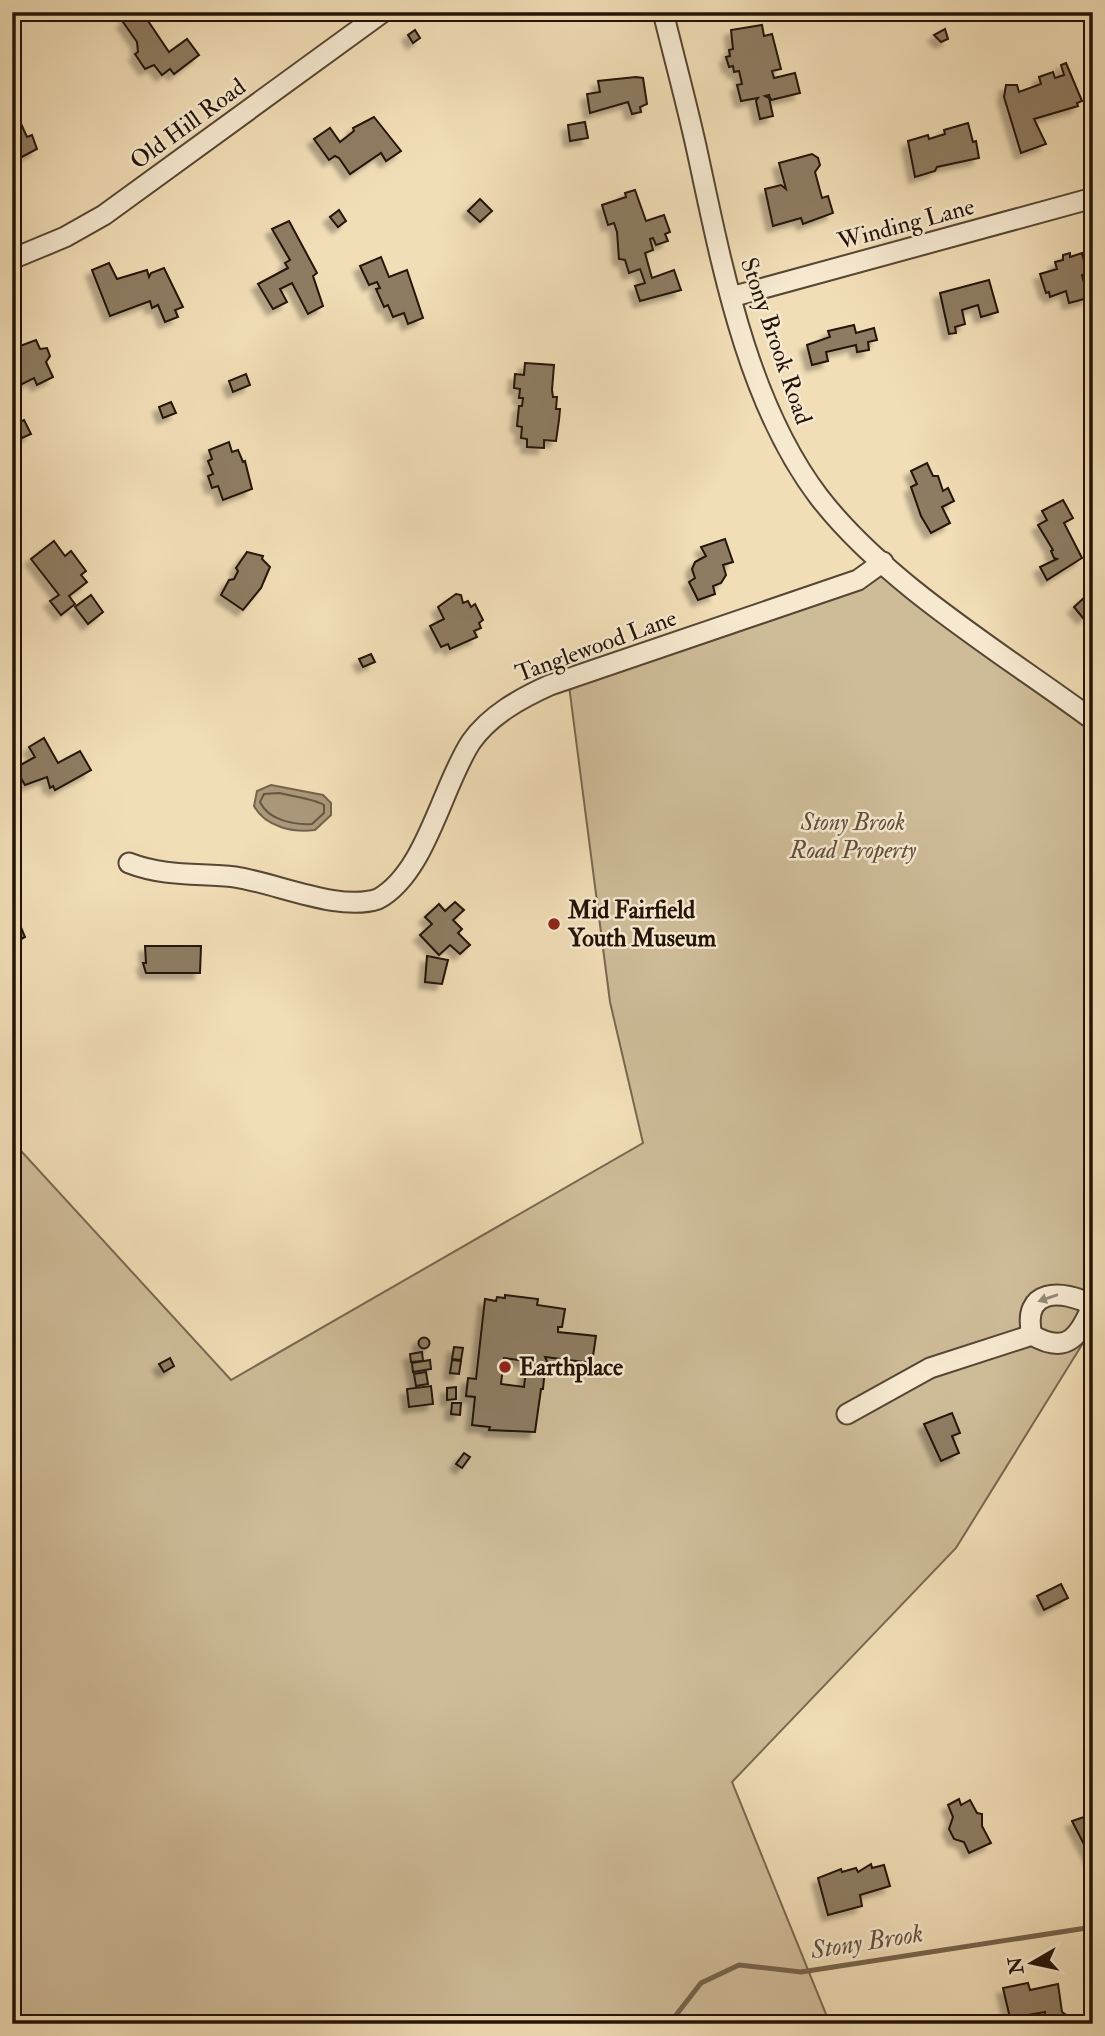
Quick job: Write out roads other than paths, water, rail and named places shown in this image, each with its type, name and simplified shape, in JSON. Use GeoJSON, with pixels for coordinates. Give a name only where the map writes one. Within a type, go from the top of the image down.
{"type":"FeatureCollection","features":[{"type":"Feature","properties":{"kind":"street","name":"Old Hill Road"},"geometry":{"type":"LineString","coordinates":[[12,259],[65,237],[104,215],[363,19],[383,12]]}},
{"type":"Feature","properties":{"kind":"street","name":"Stony Brook Road"},"geometry":{"type":"LineString","coordinates":[[663,12],[731,297],[764,392],[799,467],[844,526],[883,562],[997,652],[1093,720]]}},
{"type":"Feature","properties":{"kind":"street","name":"Winding Lane"},"geometry":{"type":"LineString","coordinates":[[731,297],[1093,198]]}},
{"type":"Feature","properties":{"kind":"street","name":"Tanglewood Lane"},"geometry":{"type":"LineString","coordinates":[[129,863],[163,874],[236,878],[350,902],[378,900],[416,857],[470,743],[503,710],[550,685],[858,580],[883,562]]}},
{"type":"Feature","properties":{"kind":"street"},"geometry":{"type":"LineString","coordinates":[[847,1414],[930,1368],[1032,1335],[1051,1344],[1070,1340],[1084,1326],[1092,1304],[1075,1296],[1046,1296],[1033,1306],[1029,1323],[1032,1335]]}},
{"type":"Feature","properties":{"kind":"water"},"geometry":{"type":"Polygon","coordinates":[[[271,785],[323,795],[331,803],[331,815],[315,830],[289,829],[273,824],[254,806],[257,791],[271,785]]]}},
{"type":"Feature","properties":{"kind":"waterway","name":"Stony Brook"},"geometry":{"type":"LineString","coordinates":[[669,2024],[701,1983],[739,1965],[801,1972],[1093,1927]]}},
{"type":"Feature","properties":{"kind":"place","name":"Mid Fairfield Youth Museum"},"geometry":{"type":"Point","coordinates":[554,924]}},
{"type":"Feature","properties":{"kind":"place","name":"Earthplace"},"geometry":{"type":"Point","coordinates":[505,1367]}},
{"type":"Feature","properties":{"kind":"park label","name":"Stony Brook Road Property"},"geometry":{"type":"Point","coordinates":[853,836]}}]}
